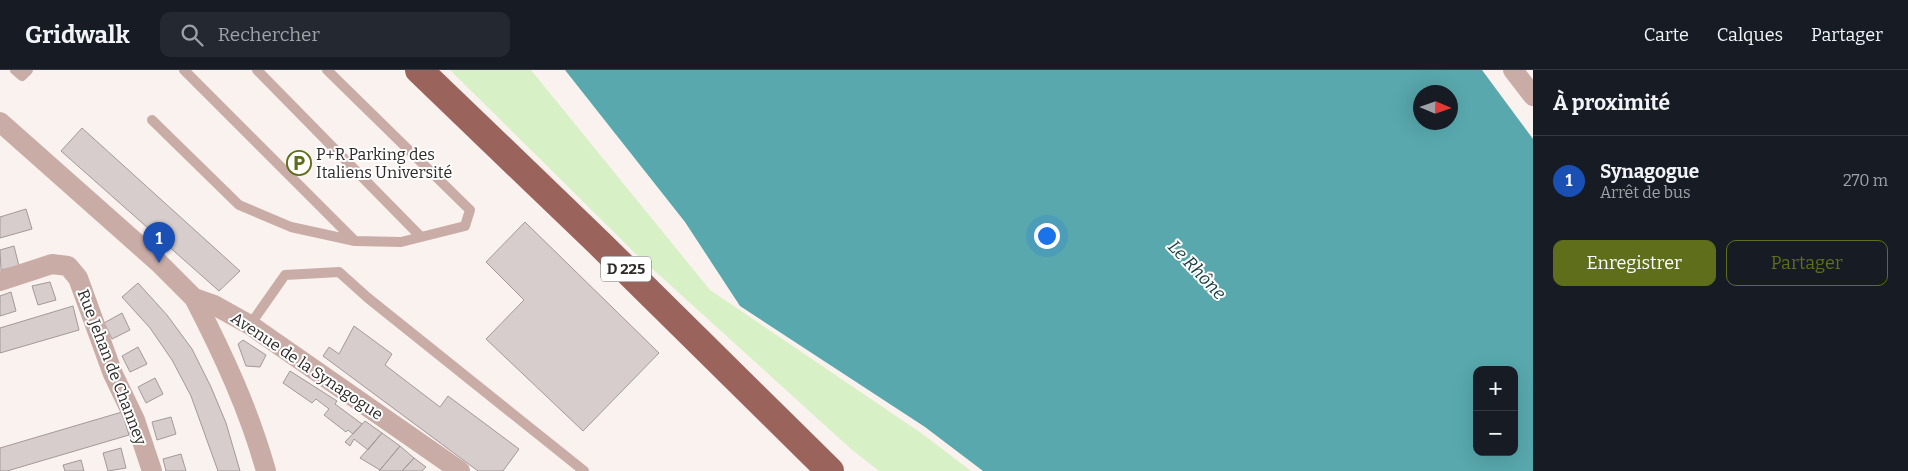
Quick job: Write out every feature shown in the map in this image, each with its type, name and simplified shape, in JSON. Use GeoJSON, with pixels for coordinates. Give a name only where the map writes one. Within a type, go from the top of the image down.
{"type":"FeatureCollection","features":[{"type":"Feature","properties":{"kind":"highway","name":"D 225"},"geometry":{"type":"LineString","coordinates":[[419,70],[599,243],[830,471]]}},
{"type":"Feature","properties":{"kind":"street"},"geometry":{"type":"LineString","coordinates":[[1513,70],[1533,96]]}},
{"type":"Feature","properties":{"kind":"street","name":"Avenue de la Synagogue"},"geometry":{"type":"LineString","coordinates":[[0,122],[159,263],[194,298],[214,305],[250,325],[460,471]]}},
{"type":"Feature","properties":{"kind":"street","name":"Rue Jehan de Channey"},"geometry":{"type":"LineString","coordinates":[[0,281],[52,264],[68,266],[78,278],[113,374],[136,420],[152,471]]}},
{"type":"Feature","properties":{"kind":"street"},"geometry":{"type":"LineString","coordinates":[[194,298],[236,384],[257,439],[266,471]]}},
{"type":"Feature","properties":{"kind":"lane"},"geometry":{"type":"LineString","coordinates":[[184,70],[355,241]]}},
{"type":"Feature","properties":{"kind":"lane"},"geometry":{"type":"LineString","coordinates":[[257,70],[421,237]]}},
{"type":"Feature","properties":{"kind":"lane"},"geometry":{"type":"LineString","coordinates":[[152,120],[239,205],[292,226],[355,241],[401,242],[466,226],[470,210],[328,70]]}},
{"type":"Feature","properties":{"kind":"lane"},"geometry":{"type":"LineString","coordinates":[[250,325],[285,275],[339,272],[368,298],[584,471]]}},
{"type":"Feature","properties":{"kind":"green space"},"geometry":{"type":"Polygon","coordinates":[[[450,70],[531,70],[710,290],[924,435],[971,471],[879,471],[851,449],[635,253],[450,70]]]}},
{"type":"Feature","properties":{"kind":"water","name":"Le Rhône"},"geometry":{"type":"Polygon","coordinates":[[[565,70],[1482,70],[1533,139],[1533,471],[983,471],[925,427],[740,306],[685,222],[565,70]]]}},
{"type":"Feature","properties":{"kind":"building"},"geometry":{"type":"Polygon","coordinates":[[[82,128],[240,271],[219,291],[61,151],[82,128]]]}},
{"type":"Feature","properties":{"kind":"building"},"geometry":{"type":"Polygon","coordinates":[[[26,209],[32,229],[0,238],[0,217],[26,209]]]}},
{"type":"Feature","properties":{"kind":"building"},"geometry":{"type":"Polygon","coordinates":[[[525,222],[659,353],[583,431],[486,339],[524,300],[486,262],[525,222]]]}},
{"type":"Feature","properties":{"kind":"building"},"geometry":{"type":"Polygon","coordinates":[[[14,246],[19,266],[1,270],[0,250],[14,246]]]}},
{"type":"Feature","properties":{"kind":"building"},"geometry":{"type":"Polygon","coordinates":[[[50,282],[56,300],[38,305],[32,286],[50,282]]]}},
{"type":"Feature","properties":{"kind":"building"},"geometry":{"type":"Polygon","coordinates":[[[138,283],[167,315],[192,349],[226,423],[240,471],[218,471],[191,396],[172,360],[150,328],[122,297],[138,283]]]}},
{"type":"Feature","properties":{"kind":"building"},"geometry":{"type":"Polygon","coordinates":[[[11,292],[16,311],[0,316],[0,296],[11,292]]]}},
{"type":"Feature","properties":{"kind":"building"},"geometry":{"type":"Polygon","coordinates":[[[73,306],[79,330],[0,353],[0,328],[73,306]]]}},
{"type":"Feature","properties":{"kind":"building"},"geometry":{"type":"Polygon","coordinates":[[[122,313],[130,330],[112,339],[104,323],[122,313]]]}},
{"type":"Feature","properties":{"kind":"building"},"geometry":{"type":"Polygon","coordinates":[[[354,326],[392,354],[385,365],[440,407],[448,396],[519,449],[503,471],[478,471],[323,356],[329,347],[339,354],[354,326]]]}},
{"type":"Feature","properties":{"kind":"building"},"geometry":{"type":"Polygon","coordinates":[[[243,340],[266,355],[260,367],[246,366],[238,344],[243,340]]]}},
{"type":"Feature","properties":{"kind":"building"},"geometry":{"type":"Polygon","coordinates":[[[138,347],[147,364],[130,372],[122,356],[138,347]]]}},
{"type":"Feature","properties":{"kind":"building"},"geometry":{"type":"Polygon","coordinates":[[[290,371],[337,401],[335,404],[362,424],[353,434],[348,430],[346,432],[324,415],[329,409],[316,399],[312,403],[283,383],[290,371]]]}},
{"type":"Feature","properties":{"kind":"building"},"geometry":{"type":"Polygon","coordinates":[[[155,378],[163,394],[146,403],[138,387],[155,378]]]}},
{"type":"Feature","properties":{"kind":"building"},"geometry":{"type":"Polygon","coordinates":[[[122,412],[129,435],[7,471],[0,471],[0,448],[122,412]]]}},
{"type":"Feature","properties":{"kind":"building"},"geometry":{"type":"Polygon","coordinates":[[[171,417],[176,434],[157,440],[152,422],[171,417]]]}},
{"type":"Feature","properties":{"kind":"building"},"geometry":{"type":"Polygon","coordinates":[[[365,421],[382,433],[368,450],[354,439],[350,446],[345,442],[365,421]]]}},
{"type":"Feature","properties":{"kind":"building"},"geometry":{"type":"Polygon","coordinates":[[[382,433],[400,446],[380,470],[360,458],[382,433]]]}},
{"type":"Feature","properties":{"kind":"building"},"geometry":{"type":"Polygon","coordinates":[[[400,446],[414,458],[402,471],[379,471],[400,446]]]}},
{"type":"Feature","properties":{"kind":"building"},"geometry":{"type":"Polygon","coordinates":[[[121,448],[126,468],[108,471],[103,453],[121,448]]]}},
{"type":"Feature","properties":{"kind":"building"},"geometry":{"type":"Polygon","coordinates":[[[181,454],[186,471],[166,471],[163,459],[181,454]]]}},
{"type":"Feature","properties":{"kind":"building"},"geometry":{"type":"Polygon","coordinates":[[[414,458],[426,467],[422,471],[402,471],[414,458]]]}},
{"type":"Feature","properties":{"kind":"building"},"geometry":{"type":"Polygon","coordinates":[[[81,460],[84,471],[65,471],[63,465],[81,460]]]}},
{"type":"Feature","properties":{"kind":"place","name":"P+R Parking des Italiens Université"},"geometry":{"type":"Point","coordinates":[299,163]}},
{"type":"Feature","properties":{"kind":"place","name":"Synagogue"},"geometry":{"type":"Point","coordinates":[159,263]}}]}
